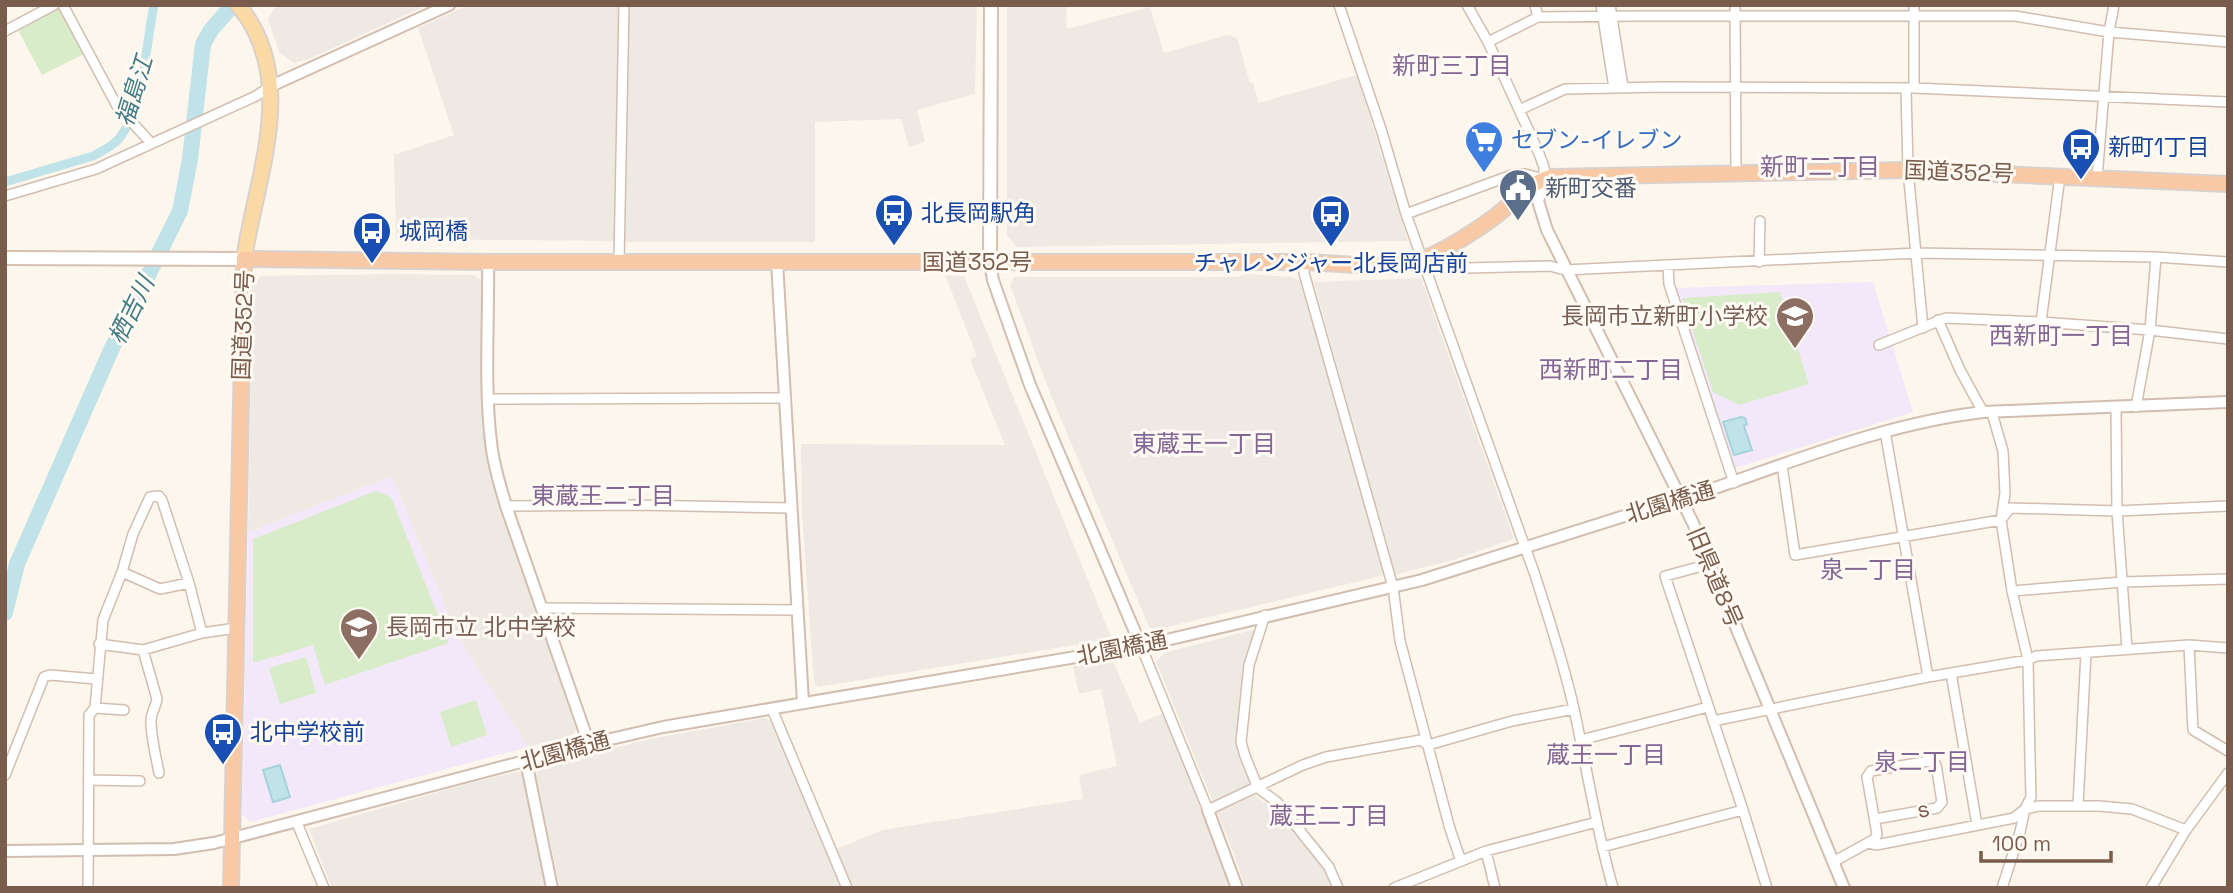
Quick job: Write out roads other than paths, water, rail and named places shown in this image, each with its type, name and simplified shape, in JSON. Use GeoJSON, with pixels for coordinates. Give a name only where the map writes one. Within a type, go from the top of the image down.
{"type":"FeatureCollection","features":[{"type":"Feature","properties":{"kind":"highway","name":"国道352号"},"geometry":{"type":"LineString","coordinates":[[231,888],[244,259],[488,262],[1304,262],[1391,265],[1422,260],[1443,250],[1490,220],[1544,179],[1908,170],[2228,184]]}},
{"type":"Feature","properties":{"kind":"main road"},"geometry":{"type":"LineString","coordinates":[[5,258],[244,259],[270,129],[271,86],[256,32],[238,5]]}},
{"type":"Feature","properties":{"kind":"main road"},"geometry":{"type":"LineString","coordinates":[[990,263],[991,5]]}},
{"type":"Feature","properties":{"kind":"street"},"geometry":{"type":"LineString","coordinates":[[5,32],[54,5]]}},
{"type":"Feature","properties":{"kind":"street"},"geometry":{"type":"LineString","coordinates":[[63,5],[120,110],[140,132],[156,141]]}},
{"type":"Feature","properties":{"kind":"street"},"geometry":{"type":"LineString","coordinates":[[5,196],[96,169],[432,9],[449,5]]}},
{"type":"Feature","properties":{"kind":"street"},"geometry":{"type":"LineString","coordinates":[[619,261],[624,5]]}},
{"type":"Feature","properties":{"kind":"street"},"geometry":{"type":"LineString","coordinates":[[1339,5],[1381,129],[1406,214],[1552,628],[1574,709],[1613,888]]}},
{"type":"Feature","properties":{"kind":"street","name":"旧県道8号"},"geometry":{"type":"LineString","coordinates":[[1468,5],[1488,42],[1544,167],[1538,201],[1565,270],[1682,499],[1844,888]]}},
{"type":"Feature","properties":{"kind":"street"},"geometry":{"type":"LineString","coordinates":[[1535,5],[1538,17]]}},
{"type":"Feature","properties":{"kind":"street"},"geometry":{"type":"LineString","coordinates":[[1601,5],[1608,17]]}},
{"type":"Feature","properties":{"kind":"street"},"geometry":{"type":"LineString","coordinates":[[1610,5],[1608,17],[1618,88]]}},
{"type":"Feature","properties":{"kind":"street"},"geometry":{"type":"LineString","coordinates":[[1735,5],[1736,173]]}},
{"type":"Feature","properties":{"kind":"street"},"geometry":{"type":"LineString","coordinates":[[1914,5],[1908,170],[1923,328]]}},
{"type":"Feature","properties":{"kind":"street"},"geometry":{"type":"LineString","coordinates":[[2097,178],[2109,32],[2114,5]]}},
{"type":"Feature","properties":{"kind":"street"},"geometry":{"type":"LineString","coordinates":[[1488,42],[1538,17],[1735,16],[2015,16],[2109,32],[2228,42]]}},
{"type":"Feature","properties":{"kind":"street"},"geometry":{"type":"LineString","coordinates":[[1519,110],[1565,89],[1618,88],[1910,88],[2228,102]]}},
{"type":"Feature","properties":{"kind":"street"},"geometry":{"type":"LineString","coordinates":[[1406,214],[1512,175],[1525,174],[1544,179]]}},
{"type":"Feature","properties":{"kind":"street"},"geometry":{"type":"LineString","coordinates":[[2041,322],[2060,176]]}},
{"type":"Feature","properties":{"kind":"street"},"geometry":{"type":"LineString","coordinates":[[1759,262],[1760,221]]}},
{"type":"Feature","properties":{"kind":"street"},"geometry":{"type":"LineString","coordinates":[[1443,250],[1457,264],[1467,268],[1549,266],[1565,270],[1917,253],[2156,257],[2228,262]]}},
{"type":"Feature","properties":{"kind":"street"},"geometry":{"type":"LineString","coordinates":[[2136,407],[2150,330],[2156,257]]}},
{"type":"Feature","properties":{"kind":"street"},"geometry":{"type":"LineString","coordinates":[[488,262],[491,442],[506,506],[589,744]]}},
{"type":"Feature","properties":{"kind":"street"},"geometry":{"type":"LineString","coordinates":[[777,262],[803,702]]}},
{"type":"Feature","properties":{"kind":"street"},"geometry":{"type":"LineString","coordinates":[[1304,262],[1304,274],[1393,587],[1400,641],[1446,817],[1461,862]]}},
{"type":"Feature","properties":{"kind":"street"},"geometry":{"type":"LineString","coordinates":[[990,263],[993,280],[1030,385],[1142,646],[1237,888]]}},
{"type":"Feature","properties":{"kind":"street"},"geometry":{"type":"LineString","coordinates":[[1668,266],[1669,284],[1734,483]]}},
{"type":"Feature","properties":{"kind":"street"},"geometry":{"type":"LineString","coordinates":[[1878,345],[1946,318],[2150,330],[2228,339]]}},
{"type":"Feature","properties":{"kind":"street"},"geometry":{"type":"LineString","coordinates":[[1938,320],[1960,370],[1987,412],[2003,451],[2005,493],[2001,520],[2012,591],[2028,660],[2031,797],[2002,888]]}},
{"type":"Feature","properties":{"kind":"street"},"geometry":{"type":"LineString","coordinates":[[489,399],[786,398]]}},
{"type":"Feature","properties":{"kind":"street","name":"北園橋通"},"geometry":{"type":"LineString","coordinates":[[5,851],[174,849],[232,839],[589,744],[663,727],[1142,646],[1393,587],[1734,483],[1885,431],[1943,417],[1987,412],[2228,402]]}},
{"type":"Feature","properties":{"kind":"street"},"geometry":{"type":"LineString","coordinates":[[2116,407],[2117,510],[2127,649]]}},
{"type":"Feature","properties":{"kind":"street"},"geometry":{"type":"LineString","coordinates":[[1885,431],[1928,677]]}},
{"type":"Feature","properties":{"kind":"street"},"geometry":{"type":"LineString","coordinates":[[1782,465],[1795,555],[2001,520],[2010,508],[2117,510],[2228,506]]}},
{"type":"Feature","properties":{"kind":"street"},"geometry":{"type":"LineString","coordinates":[[88,888],[89,715],[95,708],[99,644],[105,610],[121,572],[132,534],[150,497],[159,496],[202,633]]}},
{"type":"Feature","properties":{"kind":"street"},"geometry":{"type":"LineString","coordinates":[[506,506],[791,508]]}},
{"type":"Feature","properties":{"kind":"street"},"geometry":{"type":"LineString","coordinates":[[1710,564],[1665,576],[1767,888]]}},
{"type":"Feature","properties":{"kind":"street"},"geometry":{"type":"LineString","coordinates":[[121,572],[160,589],[188,583]]}},
{"type":"Feature","properties":{"kind":"street"},"geometry":{"type":"LineString","coordinates":[[2012,591],[2122,582],[2228,579]]}},
{"type":"Feature","properties":{"kind":"street"},"geometry":{"type":"LineString","coordinates":[[542,608],[797,610]]}},
{"type":"Feature","properties":{"kind":"street"},"geometry":{"type":"LineString","coordinates":[[1265,615],[1249,665],[1241,742],[1258,788],[1277,802],[1329,867],[1338,888]]}},
{"type":"Feature","properties":{"kind":"street"},"geometry":{"type":"LineString","coordinates":[[99,644],[143,650],[202,633],[236,628]]}},
{"type":"Feature","properties":{"kind":"street"},"geometry":{"type":"LineString","coordinates":[[1713,721],[1804,701],[2028,660],[2036,656],[2189,645],[2228,648]]}},
{"type":"Feature","properties":{"kind":"street"},"geometry":{"type":"LineString","coordinates":[[2189,645],[2193,730],[2228,751]]}},
{"type":"Feature","properties":{"kind":"street"},"geometry":{"type":"LineString","coordinates":[[143,650],[157,699],[151,724],[159,773]]}},
{"type":"Feature","properties":{"kind":"street"},"geometry":{"type":"LineString","coordinates":[[2078,805],[2086,653]]}},
{"type":"Feature","properties":{"kind":"street"},"geometry":{"type":"LineString","coordinates":[[1951,673],[1977,825]]}},
{"type":"Feature","properties":{"kind":"street"},"geometry":{"type":"LineString","coordinates":[[5,775],[44,677],[50,675],[96,679]]}},
{"type":"Feature","properties":{"kind":"street"},"geometry":{"type":"LineString","coordinates":[[1581,740],[1708,707]]}},
{"type":"Feature","properties":{"kind":"street"},"geometry":{"type":"LineString","coordinates":[[95,708],[124,710]]}},
{"type":"Feature","properties":{"kind":"street"},"geometry":{"type":"LineString","coordinates":[[772,709],[847,888]]}},
{"type":"Feature","properties":{"kind":"street"},"geometry":{"type":"LineString","coordinates":[[1428,745],[1512,721],[1574,709]]}},
{"type":"Feature","properties":{"kind":"street"},"geometry":{"type":"LineString","coordinates":[[1208,810],[1303,765],[1326,757],[1421,740],[1428,745]]}},
{"type":"Feature","properties":{"kind":"street"},"geometry":{"type":"LineString","coordinates":[[526,761],[552,888]]}},
{"type":"Feature","properties":{"kind":"street","name":"s"},"geometry":{"type":"LineString","coordinates":[[1868,843],[1875,839],[1877,834],[1867,777],[1871,771],[1930,761],[1936,765],[1942,802],[1937,808],[1875,819]]}},
{"type":"Feature","properties":{"kind":"street"},"geometry":{"type":"LineString","coordinates":[[2151,888],[2186,830],[2228,773]]}},
{"type":"Feature","properties":{"kind":"street"},"geometry":{"type":"LineString","coordinates":[[90,780],[141,782]]}},
{"type":"Feature","properties":{"kind":"street"},"geometry":{"type":"LineString","coordinates":[[1833,862],[1868,843],[1876,845],[2014,818],[2025,809],[2039,806],[2078,805],[2132,809],[2186,830]]}},
{"type":"Feature","properties":{"kind":"street"},"geometry":{"type":"LineString","coordinates":[[1602,847],[1743,810]]}},
{"type":"Feature","properties":{"kind":"street"},"geometry":{"type":"LineString","coordinates":[[297,822],[324,888]]}},
{"type":"Feature","properties":{"kind":"street"},"geometry":{"type":"LineString","coordinates":[[1394,888],[1486,851],[1597,822]]}},
{"type":"Feature","properties":{"kind":"street"},"geometry":{"type":"LineString","coordinates":[[1486,851],[1495,888]]}},
{"type":"Feature","properties":{"kind":"water"},"geometry":{"type":"Polygon","coordinates":[[[1745,418],[1747,424],[1744,426],[1752,450],[1734,455],[1723,422],[1745,418]]]}},
{"type":"Feature","properties":{"kind":"water"},"geometry":{"type":"Polygon","coordinates":[[[280,765],[290,797],[273,802],[263,770],[280,765]]]}},
{"type":"Feature","properties":{"kind":"waterway","name":"福島江"},"geometry":{"type":"LineString","coordinates":[[5,182],[93,156],[120,137],[135,106],[154,5]]}},
{"type":"Feature","properties":{"kind":"waterway","name":"栖吉川"},"geometry":{"type":"LineString","coordinates":[[5,613],[17,564],[112,348],[180,211],[190,159],[203,44],[211,30],[233,5]]}},
{"type":"Feature","properties":{"kind":"place","name":"セブン-イレブン"},"geometry":{"type":"Point","coordinates":[1484,174]}},
{"type":"Feature","properties":{"kind":"place","name":"新町1丁目"},"geometry":{"type":"Point","coordinates":[2081,181]}},
{"type":"Feature","properties":{"kind":"place","name":"新町交番"},"geometry":{"type":"Point","coordinates":[1518,222]}},
{"type":"Feature","properties":{"kind":"place","name":"北長岡駅角"},"geometry":{"type":"Point","coordinates":[894,247]}},
{"type":"Feature","properties":{"kind":"place","name":"チャレンジャー北長岡店前"},"geometry":{"type":"Point","coordinates":[1331,248]}},
{"type":"Feature","properties":{"kind":"place","name":"城岡橋"},"geometry":{"type":"Point","coordinates":[372,265]}},
{"type":"Feature","properties":{"kind":"place","name":"長岡市立新町小学校"},"geometry":{"type":"Point","coordinates":[1795,350]}},
{"type":"Feature","properties":{"kind":"place","name":"長岡市立 北中学校"},"geometry":{"type":"Point","coordinates":[359,661]}},
{"type":"Feature","properties":{"kind":"place","name":"北中学校前"},"geometry":{"type":"Point","coordinates":[223,766]}},
{"type":"Feature","properties":{"kind":"district","name":"新町三丁目"},"geometry":{"type":"Point","coordinates":[1452,65]}},
{"type":"Feature","properties":{"kind":"district","name":"新町二丁目"},"geometry":{"type":"Point","coordinates":[1820,166]}},
{"type":"Feature","properties":{"kind":"district","name":"西新町一丁目"},"geometry":{"type":"Point","coordinates":[2061,335]}},
{"type":"Feature","properties":{"kind":"district","name":"西新町二丁目"},"geometry":{"type":"Point","coordinates":[1611,369]}},
{"type":"Feature","properties":{"kind":"district","name":"東蔵王一丁目"},"geometry":{"type":"Point","coordinates":[1204,443]}},
{"type":"Feature","properties":{"kind":"district","name":"東蔵王二丁目"},"geometry":{"type":"Point","coordinates":[603,495]}},
{"type":"Feature","properties":{"kind":"district","name":"泉一丁目"},"geometry":{"type":"Point","coordinates":[1868,569]}},
{"type":"Feature","properties":{"kind":"district","name":"蔵王一丁目"},"geometry":{"type":"Point","coordinates":[1606,754]}},
{"type":"Feature","properties":{"kind":"district","name":"泉二丁目"},"geometry":{"type":"Point","coordinates":[1922,761]}},
{"type":"Feature","properties":{"kind":"district","name":"蔵王二丁目"},"geometry":{"type":"Point","coordinates":[1329,815]}}]}
